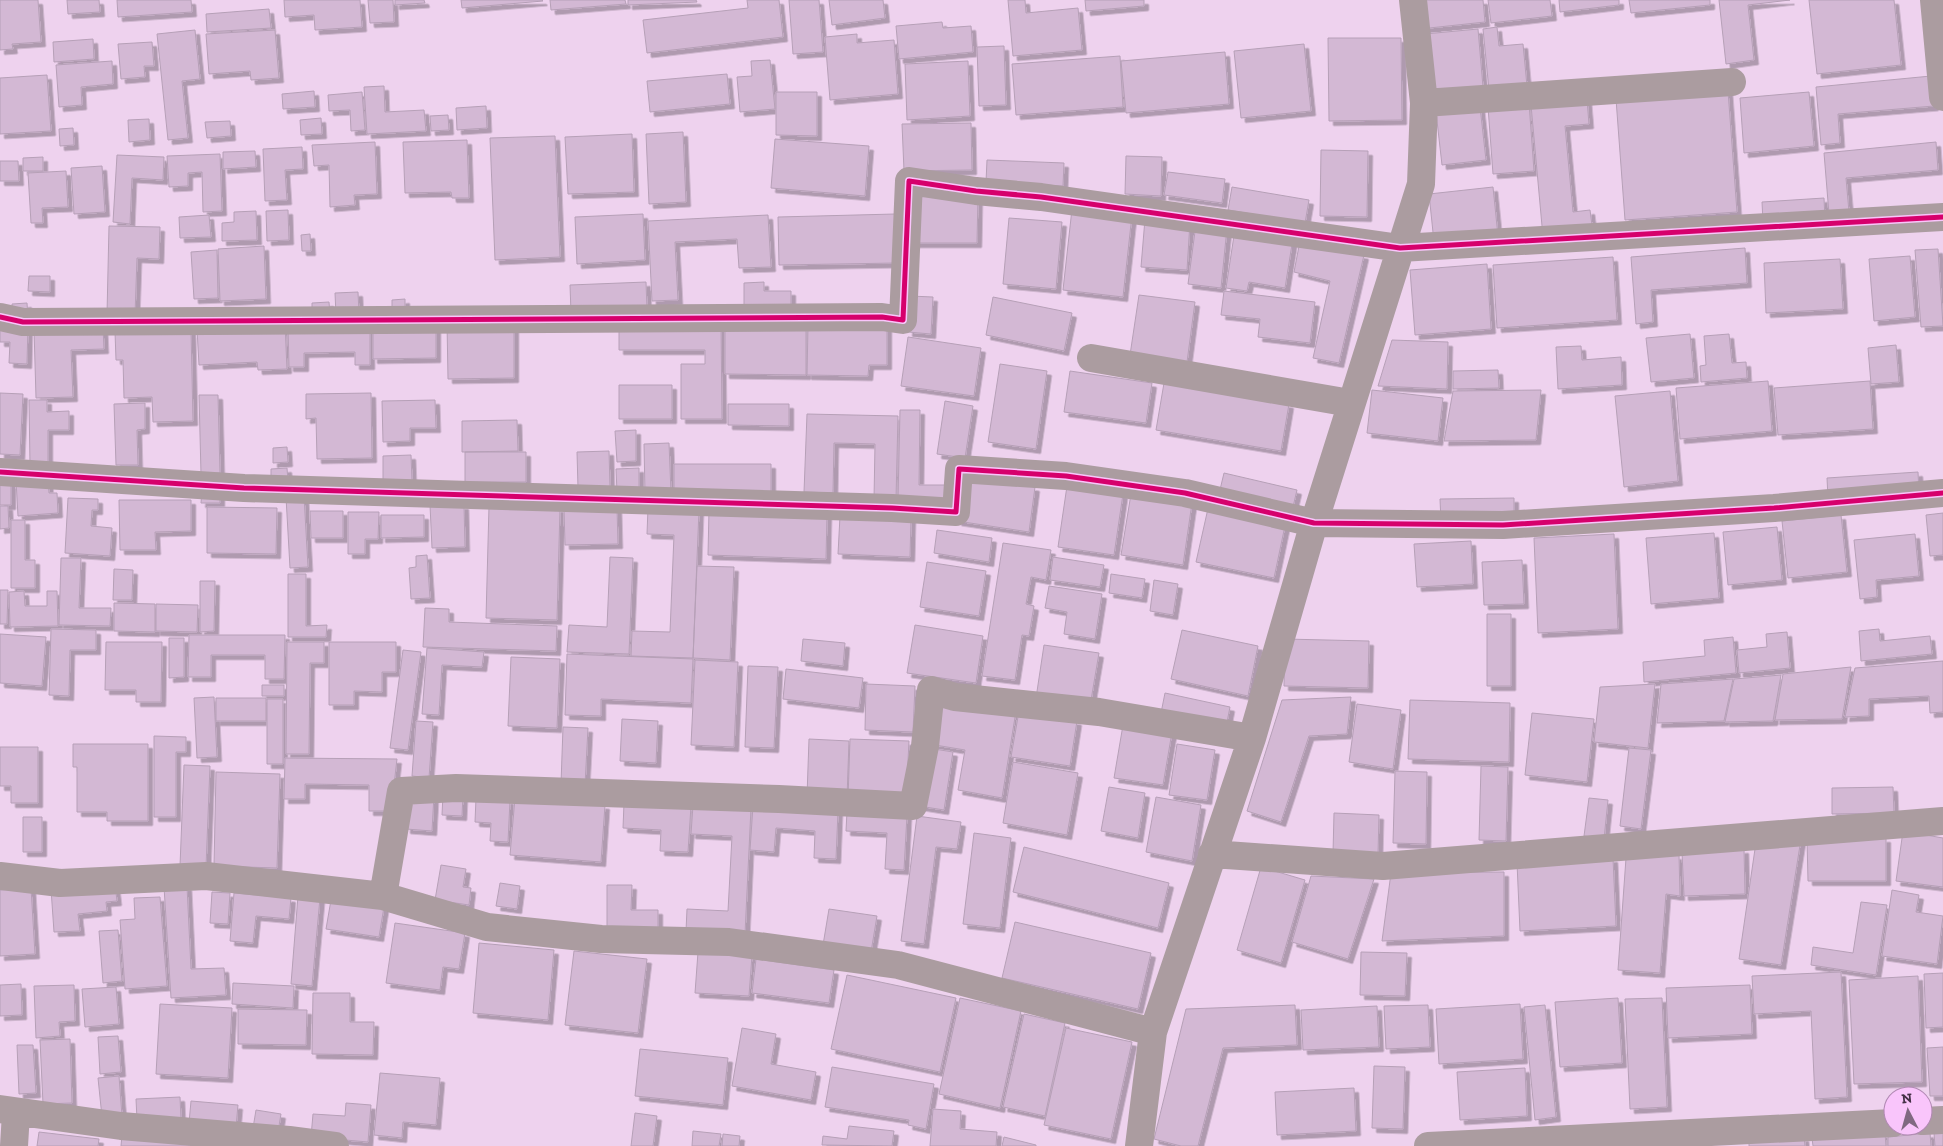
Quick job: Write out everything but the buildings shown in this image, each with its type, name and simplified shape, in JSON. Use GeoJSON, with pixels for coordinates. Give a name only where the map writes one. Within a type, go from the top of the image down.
{"type":"FeatureCollection","features":[{"type":"Feature","properties":{"kind":"street"},"geometry":{"type":"LineString","coordinates":[[1139,1146],[1153,1032],[1252,738],[1350,403],[1421,184],[1424,103],[1413,0]]}},
{"type":"Feature","properties":{"kind":"street"},"geometry":{"type":"LineString","coordinates":[[1934,0],[1940,40],[1943,97]]}},
{"type":"Feature","properties":{"kind":"street"},"geometry":{"type":"LineString","coordinates":[[1424,103],[1732,82]]}},
{"type":"Feature","properties":{"kind":"street"},"geometry":{"type":"LineString","coordinates":[[0,317],[33,322],[882,317],[903,320],[909,181],[976,191],[1041,197],[1400,248],[1943,217]]}},
{"type":"Feature","properties":{"kind":"street"},"geometry":{"type":"LineString","coordinates":[[1091,358],[1350,403]]}},
{"type":"Feature","properties":{"kind":"street"},"geometry":{"type":"LineString","coordinates":[[0,472],[244,488],[892,508],[956,512],[958,469],[1066,476],[1185,493],[1314,523],[1503,524],[1774,508],[1943,494]]}},
{"type":"Feature","properties":{"kind":"street"},"geometry":{"type":"LineString","coordinates":[[383,896],[401,791],[466,788],[779,799],[913,806],[925,746],[931,690],[955,697],[1099,712],[1252,738]]}},
{"type":"Feature","properties":{"kind":"street"},"geometry":{"type":"LineString","coordinates":[[1212,854],[1382,866],[1943,821]]}},
{"type":"Feature","properties":{"kind":"street"},"geometry":{"type":"LineString","coordinates":[[0,876],[60,883],[206,876],[383,896],[487,927],[601,939],[729,942],[898,964],[1153,1032]]}},
{"type":"Feature","properties":{"kind":"street"},"geometry":{"type":"LineString","coordinates":[[14,1146],[8,1111],[121,1126],[335,1146]]}},
{"type":"Feature","properties":{"kind":"street"},"geometry":{"type":"LineString","coordinates":[[1428,1146],[1883,1124]]}},
{"type":"Feature","properties":{"kind":"cycle path"},"geometry":{"type":"LineString","coordinates":[[0,317],[23,322],[882,317],[903,320],[909,181],[976,191],[1041,197],[1400,248],[1943,217]]}},
{"type":"Feature","properties":{"kind":"cycle path"},"geometry":{"type":"LineString","coordinates":[[0,472],[244,488],[892,508],[956,512],[959,469],[1066,476],[1185,493],[1314,523],[1503,525],[1774,508],[1943,493]]}}]}
